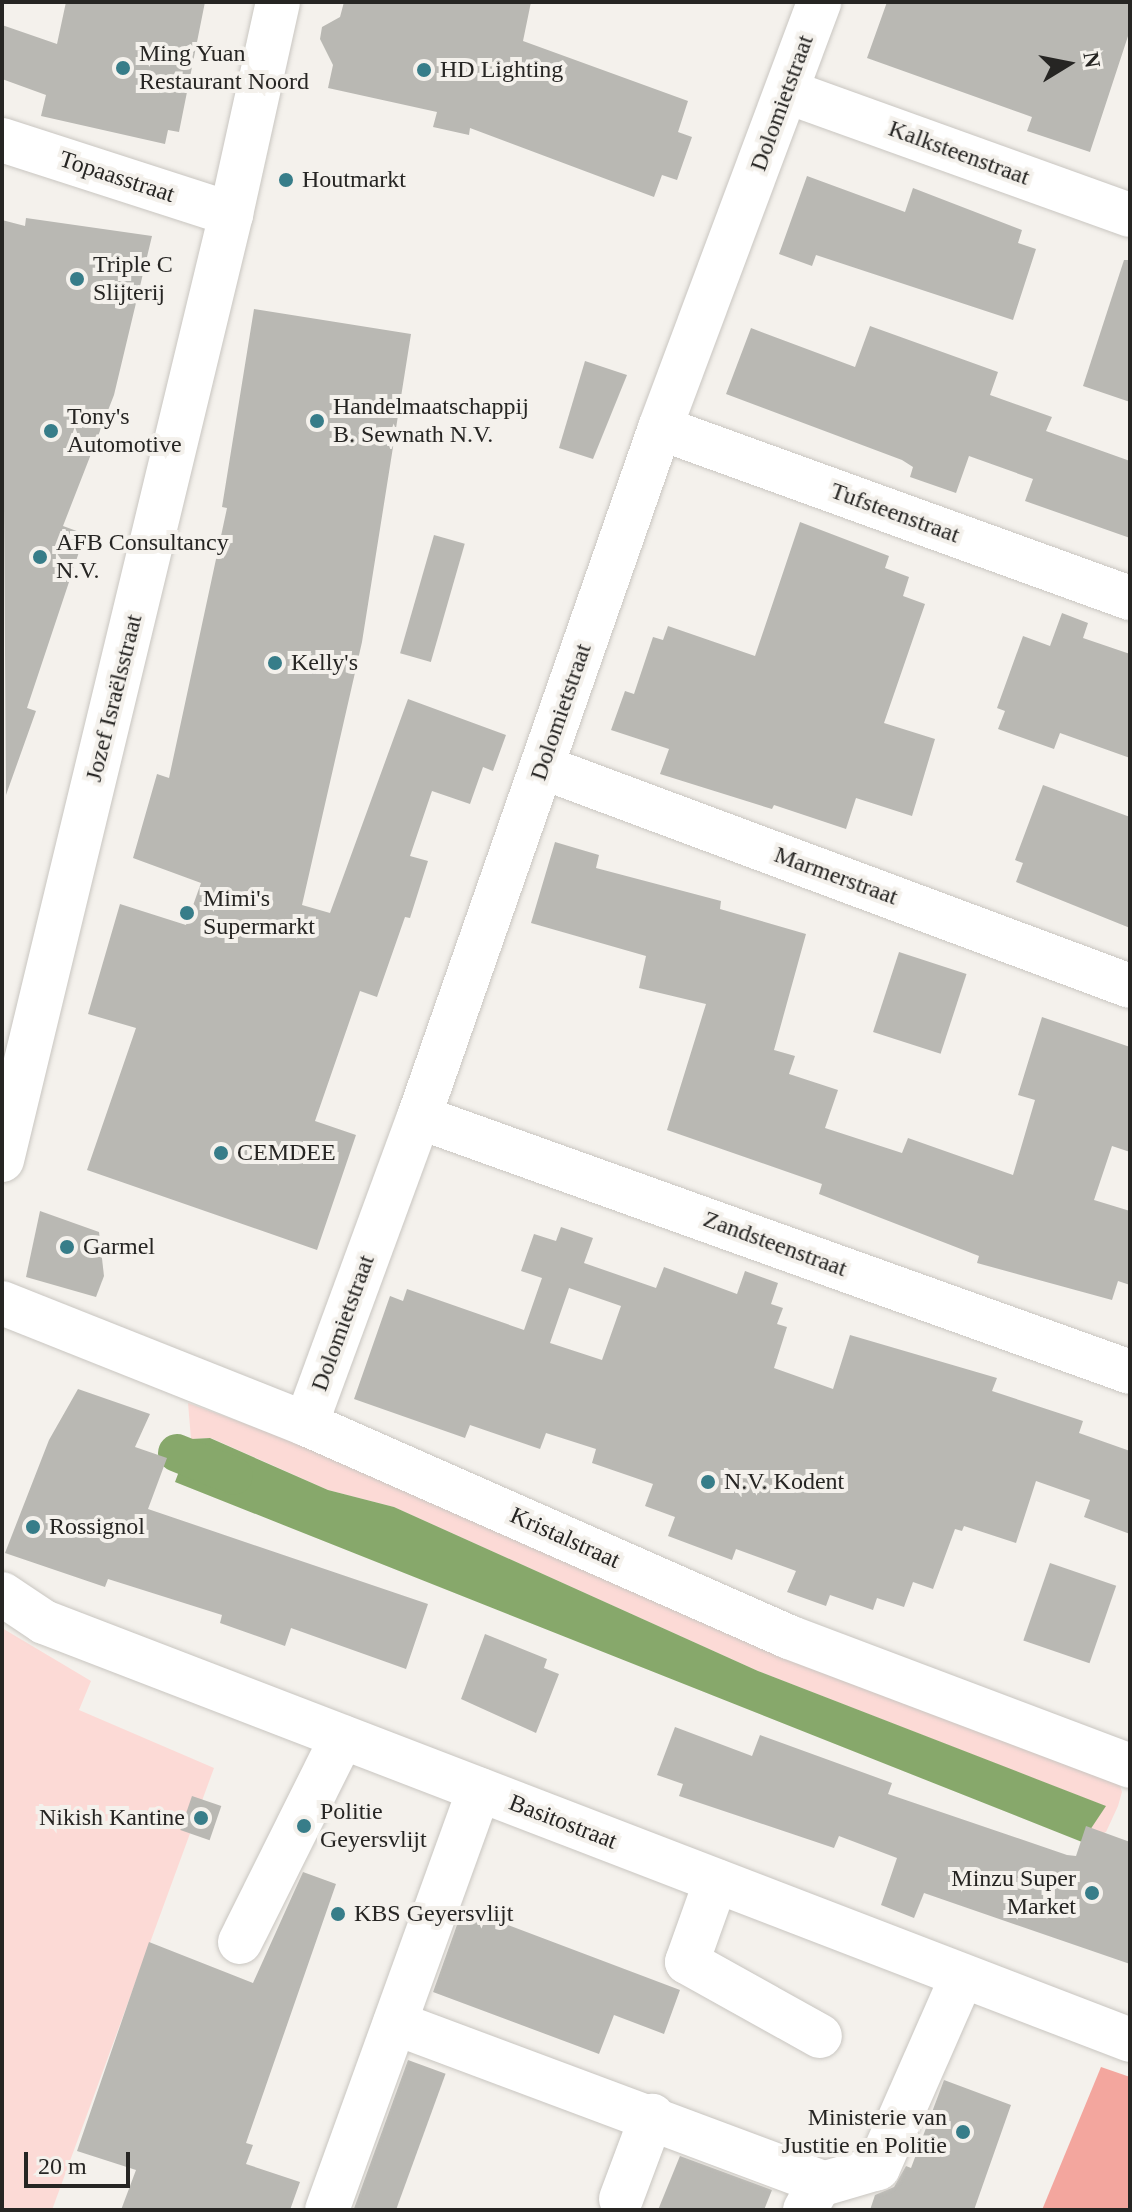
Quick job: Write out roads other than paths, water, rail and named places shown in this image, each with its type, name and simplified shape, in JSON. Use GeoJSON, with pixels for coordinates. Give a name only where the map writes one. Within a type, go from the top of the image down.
{"type":"FeatureCollection","features":[{"type":"Feature","properties":{"kind":"street","name":"Jozef Israëlsstraat"},"geometry":{"type":"LineString","coordinates":[[2,1160],[231,214],[278,2]]}},
{"type":"Feature","properties":{"kind":"street","name":"Dolomietstraat"},"geometry":{"type":"LineString","coordinates":[[306,1424],[419,1117],[660,428],[788,92],[819,2]]}},
{"type":"Feature","properties":{"kind":"street","name":"Kalksteenstraat"},"geometry":{"type":"LineString","coordinates":[[788,92],[1130,215]]}},
{"type":"Feature","properties":{"kind":"street","name":"Topaasstraat"},"geometry":{"type":"LineString","coordinates":[[2,140],[231,214]]}},
{"type":"Feature","properties":{"kind":"street","name":"Tufsteenstraat"},"geometry":{"type":"LineString","coordinates":[[660,428],[1130,598]]}},
{"type":"Feature","properties":{"kind":"street","name":"Marmerstraat"},"geometry":{"type":"LineString","coordinates":[[542,767],[1130,986]]}},
{"type":"Feature","properties":{"kind":"street","name":"Zandsteenstraat"},"geometry":{"type":"LineString","coordinates":[[419,1117],[1130,1372]]}},
{"type":"Feature","properties":{"kind":"street","name":"Kristalstraat"},"geometry":{"type":"LineString","coordinates":[[2,1303],[306,1424],[789,1637],[1130,1766]]}},
{"type":"Feature","properties":{"kind":"street","name":"Basitostraat"},"geometry":{"type":"LineString","coordinates":[[2,1594],[44,1622],[1130,2040]]}},
{"type":"Feature","properties":{"kind":"street"},"geometry":{"type":"LineString","coordinates":[[240,1942],[342,1737]]}},
{"type":"Feature","properties":{"kind":"street"},"geometry":{"type":"LineString","coordinates":[[327,2210],[479,1790]]}},
{"type":"Feature","properties":{"kind":"street"},"geometry":{"type":"LineString","coordinates":[[716,1881],[687,1962],[820,2036]]}},
{"type":"Feature","properties":{"kind":"street"},"geometry":{"type":"LineString","coordinates":[[395,2023],[652,2116],[814,2197],[878,2168],[962,1977]]}},
{"type":"Feature","properties":{"kind":"street"},"geometry":{"type":"LineString","coordinates":[[621,2199],[652,2116]]}},
{"type":"Feature","properties":{"kind":"waterway"},"geometry":{"type":"LineString","coordinates":[[177,1453],[234,1476]]}},
{"type":"Feature","properties":{"kind":"place","name":"Ming Yuan Restaurant Noord"},"geometry":{"type":"Point","coordinates":[123,68]}},
{"type":"Feature","properties":{"kind":"place","name":"HD Lighting"},"geometry":{"type":"Point","coordinates":[424,70]}},
{"type":"Feature","properties":{"kind":"place","name":"Houtmarkt"},"geometry":{"type":"Point","coordinates":[286,180]}},
{"type":"Feature","properties":{"kind":"place","name":"Triple C Slijterij"},"geometry":{"type":"Point","coordinates":[77,279]}},
{"type":"Feature","properties":{"kind":"place","name":"Handelmaatschappij B. Sewnath N.V."},"geometry":{"type":"Point","coordinates":[317,421]}},
{"type":"Feature","properties":{"kind":"place","name":"Tony's Automotive"},"geometry":{"type":"Point","coordinates":[51,431]}},
{"type":"Feature","properties":{"kind":"place","name":"AFB Consultancy N.V."},"geometry":{"type":"Point","coordinates":[40,557]}},
{"type":"Feature","properties":{"kind":"place","name":"Kelly's"},"geometry":{"type":"Point","coordinates":[275,663]}},
{"type":"Feature","properties":{"kind":"place","name":"Mimi's Supermarkt"},"geometry":{"type":"Point","coordinates":[187,913]}},
{"type":"Feature","properties":{"kind":"place","name":"CEMDEE"},"geometry":{"type":"Point","coordinates":[221,1153]}},
{"type":"Feature","properties":{"kind":"place","name":"Garmel"},"geometry":{"type":"Point","coordinates":[67,1247]}},
{"type":"Feature","properties":{"kind":"place","name":"N.V. Kodent"},"geometry":{"type":"Point","coordinates":[708,1482]}},
{"type":"Feature","properties":{"kind":"place","name":"Rossignol"},"geometry":{"type":"Point","coordinates":[33,1527]}},
{"type":"Feature","properties":{"kind":"place","name":"Nikish Kantine"},"geometry":{"type":"Point","coordinates":[201,1818]}},
{"type":"Feature","properties":{"kind":"place","name":"Politie Geyersvlijt"},"geometry":{"type":"Point","coordinates":[304,1826]}},
{"type":"Feature","properties":{"kind":"place","name":"Minzu Super Market"},"geometry":{"type":"Point","coordinates":[1092,1893]}},
{"type":"Feature","properties":{"kind":"place","name":"KBS Geyersvlijt"},"geometry":{"type":"Point","coordinates":[338,1914]}},
{"type":"Feature","properties":{"kind":"place","name":"Ministerie van Justitie en Politie"},"geometry":{"type":"Point","coordinates":[963,2132]}}]}
